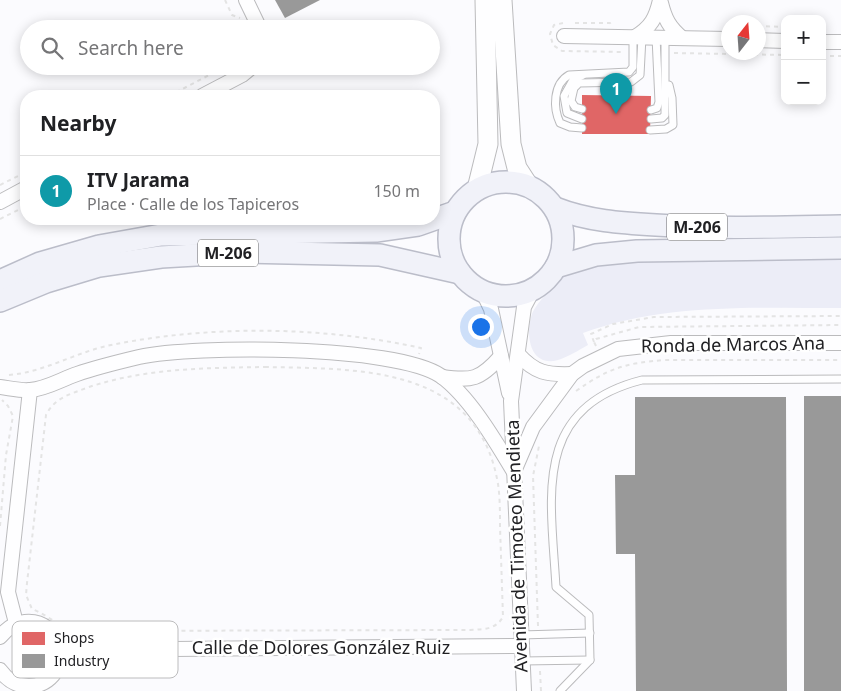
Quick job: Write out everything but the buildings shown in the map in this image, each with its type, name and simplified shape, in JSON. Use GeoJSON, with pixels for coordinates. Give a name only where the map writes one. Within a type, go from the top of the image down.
{"type":"FeatureCollection","features":[{"type":"Feature","properties":{"kind":"main road","name":"M-206"},"geometry":{"type":"LineString","coordinates":[[509,181],[528,185],[544,195],[555,208],[563,227],[563,248],[556,267],[548,279],[520,294],[498,296],[470,284],[460,273],[450,254],[449,232],[455,212],[464,199],[477,189],[494,182],[509,181]]}},
{"type":"Feature","properties":{"kind":"main road","name":"M-206"},"geometry":{"type":"LineString","coordinates":[[555,208],[596,220],[633,224],[690,227],[841,226]]}},
{"type":"Feature","properties":{"kind":"main road","name":"M-206"},"geometry":{"type":"LineString","coordinates":[[440,217],[455,212]]}},
{"type":"Feature","properties":{"kind":"main road","name":"M-206"},"geometry":{"type":"LineString","coordinates":[[0,281],[40,263],[99,246],[161,235],[376,231],[418,225]]}},
{"type":"Feature","properties":{"kind":"main road","name":"M-206"},"geometry":{"type":"LineString","coordinates":[[556,267],[596,255],[637,251],[841,248]]}},
{"type":"Feature","properties":{"kind":"main road","name":"M-206"},"geometry":{"type":"LineString","coordinates":[[0,301],[46,282],[99,266],[161,257],[248,252],[380,255],[460,273]]}},
{"type":"Feature","properties":{"kind":"street"},"geometry":{"type":"LineString","coordinates":[[246,0],[256,20]]}},
{"type":"Feature","properties":{"kind":"street"},"geometry":{"type":"LineString","coordinates":[[477,189],[488,144],[485,0]]}},
{"type":"Feature","properties":{"kind":"street"},"geometry":{"type":"LineString","coordinates":[[502,0],[510,144],[517,168],[528,185]]}},
{"type":"Feature","properties":{"kind":"street"},"geometry":{"type":"LineString","coordinates":[[636,37],[655,20],[660,0]]}},
{"type":"Feature","properties":{"kind":"street"},"geometry":{"type":"LineString","coordinates":[[660,0],[665,20],[682,38]]}},
{"type":"Feature","properties":{"kind":"street"},"geometry":{"type":"LineString","coordinates":[[564,36],[721,39]]}},
{"type":"Feature","properties":{"kind":"street"},"geometry":{"type":"LineString","coordinates":[[766,40],[781,41]]}},
{"type":"Feature","properties":{"kind":"street"},"geometry":{"type":"LineString","coordinates":[[826,42],[841,42]]}},
{"type":"Feature","properties":{"kind":"street"},"geometry":{"type":"LineString","coordinates":[[213,90],[242,75]]}},
{"type":"Feature","properties":{"kind":"street"},"geometry":{"type":"LineString","coordinates":[[0,202],[20,191]]}},
{"type":"Feature","properties":{"kind":"street","name":"Avenida de Timoteo Mendieta"},"geometry":{"type":"LineString","coordinates":[[511,401],[518,354],[519,332],[524,307],[534,288]]}},
{"type":"Feature","properties":{"kind":"street","name":"Avenida de Timoteo Mendieta"},"geometry":{"type":"LineString","coordinates":[[482,290],[491,309],[511,401],[524,691]]}},
{"type":"Feature","properties":{"kind":"street","name":"Ronda de Marcos Ana"},"geometry":{"type":"LineString","coordinates":[[514,472],[534,427],[572,374],[600,356],[618,349],[641,345],[841,343]]}},
{"type":"Feature","properties":{"kind":"street"},"geometry":{"type":"LineString","coordinates":[[0,387],[30,390],[119,361],[148,355],[208,349],[311,351],[399,361],[423,368],[442,377],[467,380],[486,373],[501,356]]}},
{"type":"Feature","properties":{"kind":"street"},"geometry":{"type":"LineString","coordinates":[[518,354],[529,366],[539,371],[555,375],[572,374]]}},
{"type":"Feature","properties":{"kind":"street"},"geometry":{"type":"LineString","coordinates":[[442,377],[489,430],[514,472]]}},
{"type":"Feature","properties":{"kind":"street"},"geometry":{"type":"LineString","coordinates":[[15,621],[8,592],[30,390]]}},
{"type":"Feature","properties":{"kind":"street"},"geometry":{"type":"LineString","coordinates":[[0,637],[7,628],[12,625]]}},
{"type":"Feature","properties":{"kind":"street","name":"Calle de Dolores González Ruiz"},"geometry":{"type":"LineString","coordinates":[[178,647],[521,640]]}},
{"type":"Feature","properties":{"kind":"street"},"geometry":{"type":"LineString","coordinates":[[0,670],[8,686],[32,686],[49,678]]}},
{"type":"Feature","properties":{"kind":"lane"},"geometry":{"type":"LineString","coordinates":[[582,128],[570,127],[560,123],[556,115],[558,86],[569,75],[629,72],[633,67],[636,37]]}},
{"type":"Feature","properties":{"kind":"lane"},"geometry":{"type":"LineString","coordinates":[[582,110],[575,106],[572,101],[574,88],[579,83],[631,82],[640,75],[636,37]]}},
{"type":"Feature","properties":{"kind":"lane"},"geometry":{"type":"LineString","coordinates":[[651,119],[662,118],[665,115],[666,77],[661,37]]}},
{"type":"Feature","properties":{"kind":"lane"},"geometry":{"type":"LineString","coordinates":[[651,110],[657,108],[659,102],[661,37]]}},
{"type":"Feature","properties":{"kind":"lane"},"geometry":{"type":"LineString","coordinates":[[582,119],[567,113],[564,96],[573,80],[585,74]]}},
{"type":"Feature","properties":{"kind":"lane"},"geometry":{"type":"LineString","coordinates":[[650,130],[666,129],[673,125],[672,98],[666,77]]}},
{"type":"Feature","properties":{"kind":"lane"},"geometry":{"type":"LineString","coordinates":[[560,691],[590,660],[589,615],[556,587],[551,501],[555,461],[570,424],[583,409],[620,386],[642,380],[841,380]]}},
{"type":"Feature","properties":{"kind":"lane"},"geometry":{"type":"LineString","coordinates":[[521,640],[590,633]]}},
{"type":"Feature","properties":{"kind":"lane"},"geometry":{"type":"LineString","coordinates":[[522,661],[590,660]]}},
{"type":"Feature","properties":{"kind":"path"},"geometry":{"type":"LineString","coordinates":[[225,0],[232,14],[240,17],[242,20]]}},
{"type":"Feature","properties":{"kind":"path"},"geometry":{"type":"LineString","coordinates":[[766,26],[781,27]]}},
{"type":"Feature","properties":{"kind":"path"},"geometry":{"type":"LineString","coordinates":[[826,56],[841,56]]}},
{"type":"Feature","properties":{"kind":"path"},"geometry":{"type":"LineString","coordinates":[[180,90],[209,75]]}},
{"type":"Feature","properties":{"kind":"path"},"geometry":{"type":"LineString","coordinates":[[0,185],[20,175]]}},
{"type":"Feature","properties":{"kind":"path"},"geometry":{"type":"LineString","coordinates":[[0,219],[20,209]]}},
{"type":"Feature","properties":{"kind":"path"},"geometry":{"type":"LineString","coordinates":[[594,342],[591,334],[613,324],[654,317],[841,316]]}},
{"type":"Feature","properties":{"kind":"path"},"geometry":{"type":"LineString","coordinates":[[592,379],[621,365],[665,360],[841,360]]}},
{"type":"Feature","properties":{"kind":"path"},"geometry":{"type":"LineString","coordinates":[[56,621],[32,609],[28,602],[27,583],[46,415],[50,406],[60,397],[135,375],[169,370],[309,368],[379,375],[411,381],[437,393],[453,404],[482,437],[489,452],[498,485],[503,617],[492,628],[470,630],[178,631]]}},
{"type":"Feature","properties":{"kind":"path"},"geometry":{"type":"LineString","coordinates":[[0,398],[8,406],[13,416],[6,455],[0,526]]}},
{"type":"Feature","properties":{"kind":"shaded area"},"geometry":{"type":"Polygon","coordinates":[[[841,255],[841,308],[710,309],[645,316],[583,333],[588,345],[558,360],[548,361],[541,359],[535,354],[532,347],[529,330],[534,309],[563,278],[580,267],[602,263],[659,259],[841,255]]]}},
{"type":"Feature","properties":{"kind":"place","name":"ITV Jarama"},"geometry":{"type":"Point","coordinates":[616,114]}}]}
